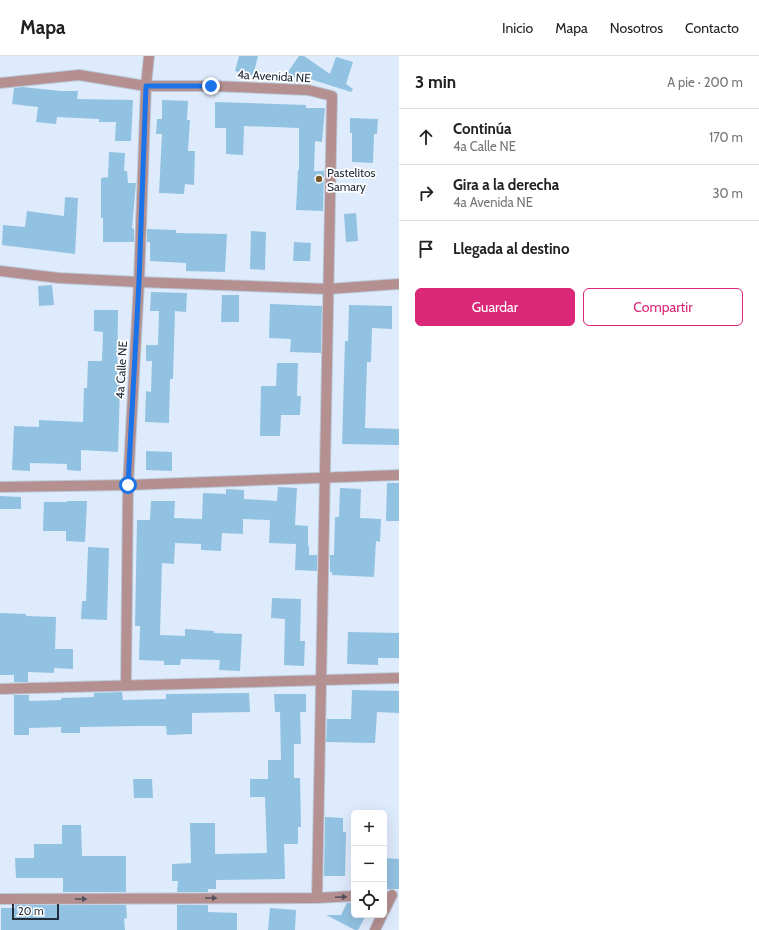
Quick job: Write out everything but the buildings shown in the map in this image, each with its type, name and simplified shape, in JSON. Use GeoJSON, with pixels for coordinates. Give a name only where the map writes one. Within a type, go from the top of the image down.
{"type":"FeatureCollection","features":[{"type":"Feature","properties":{"kind":"street","name":"4a Calle NE"},"geometry":{"type":"LineString","coordinates":[[126,686],[128,485],[139,282],[146,86],[149,56]]}},
{"type":"Feature","properties":{"kind":"street","name":"4a Avenida NE"},"geometry":{"type":"LineString","coordinates":[[0,83],[79,75],[146,86],[211,86],[308,90],[332,96],[328,289]]}},
{"type":"Feature","properties":{"kind":"street"},"geometry":{"type":"LineString","coordinates":[[0,271],[59,278],[328,289],[399,284]]}},
{"type":"Feature","properties":{"kind":"street"},"geometry":{"type":"LineString","coordinates":[[318,898],[328,289]]}},
{"type":"Feature","properties":{"kind":"street"},"geometry":{"type":"LineString","coordinates":[[0,487],[128,485],[399,475]]}},
{"type":"Feature","properties":{"kind":"street"},"geometry":{"type":"LineString","coordinates":[[0,689],[399,678]]}},
{"type":"Feature","properties":{"kind":"street"},"geometry":{"type":"LineString","coordinates":[[387,905],[392,895]]}},
{"type":"Feature","properties":{"kind":"street"},"geometry":{"type":"LineString","coordinates":[[0,899],[318,898],[351,896]]}},
{"type":"Feature","properties":{"kind":"street"},"geometry":{"type":"LineString","coordinates":[[375,930],[381,918]]}},
{"type":"Feature","properties":{"kind":"place","name":"Pastelitos Samary"},"geometry":{"type":"Point","coordinates":[319,179]}},
{"type":"Feature","properties":{"kind":"route"},"geometry":{"type":"LineString","coordinates":[[128,485],[139,282],[146,86],[211,86]]}}]}
